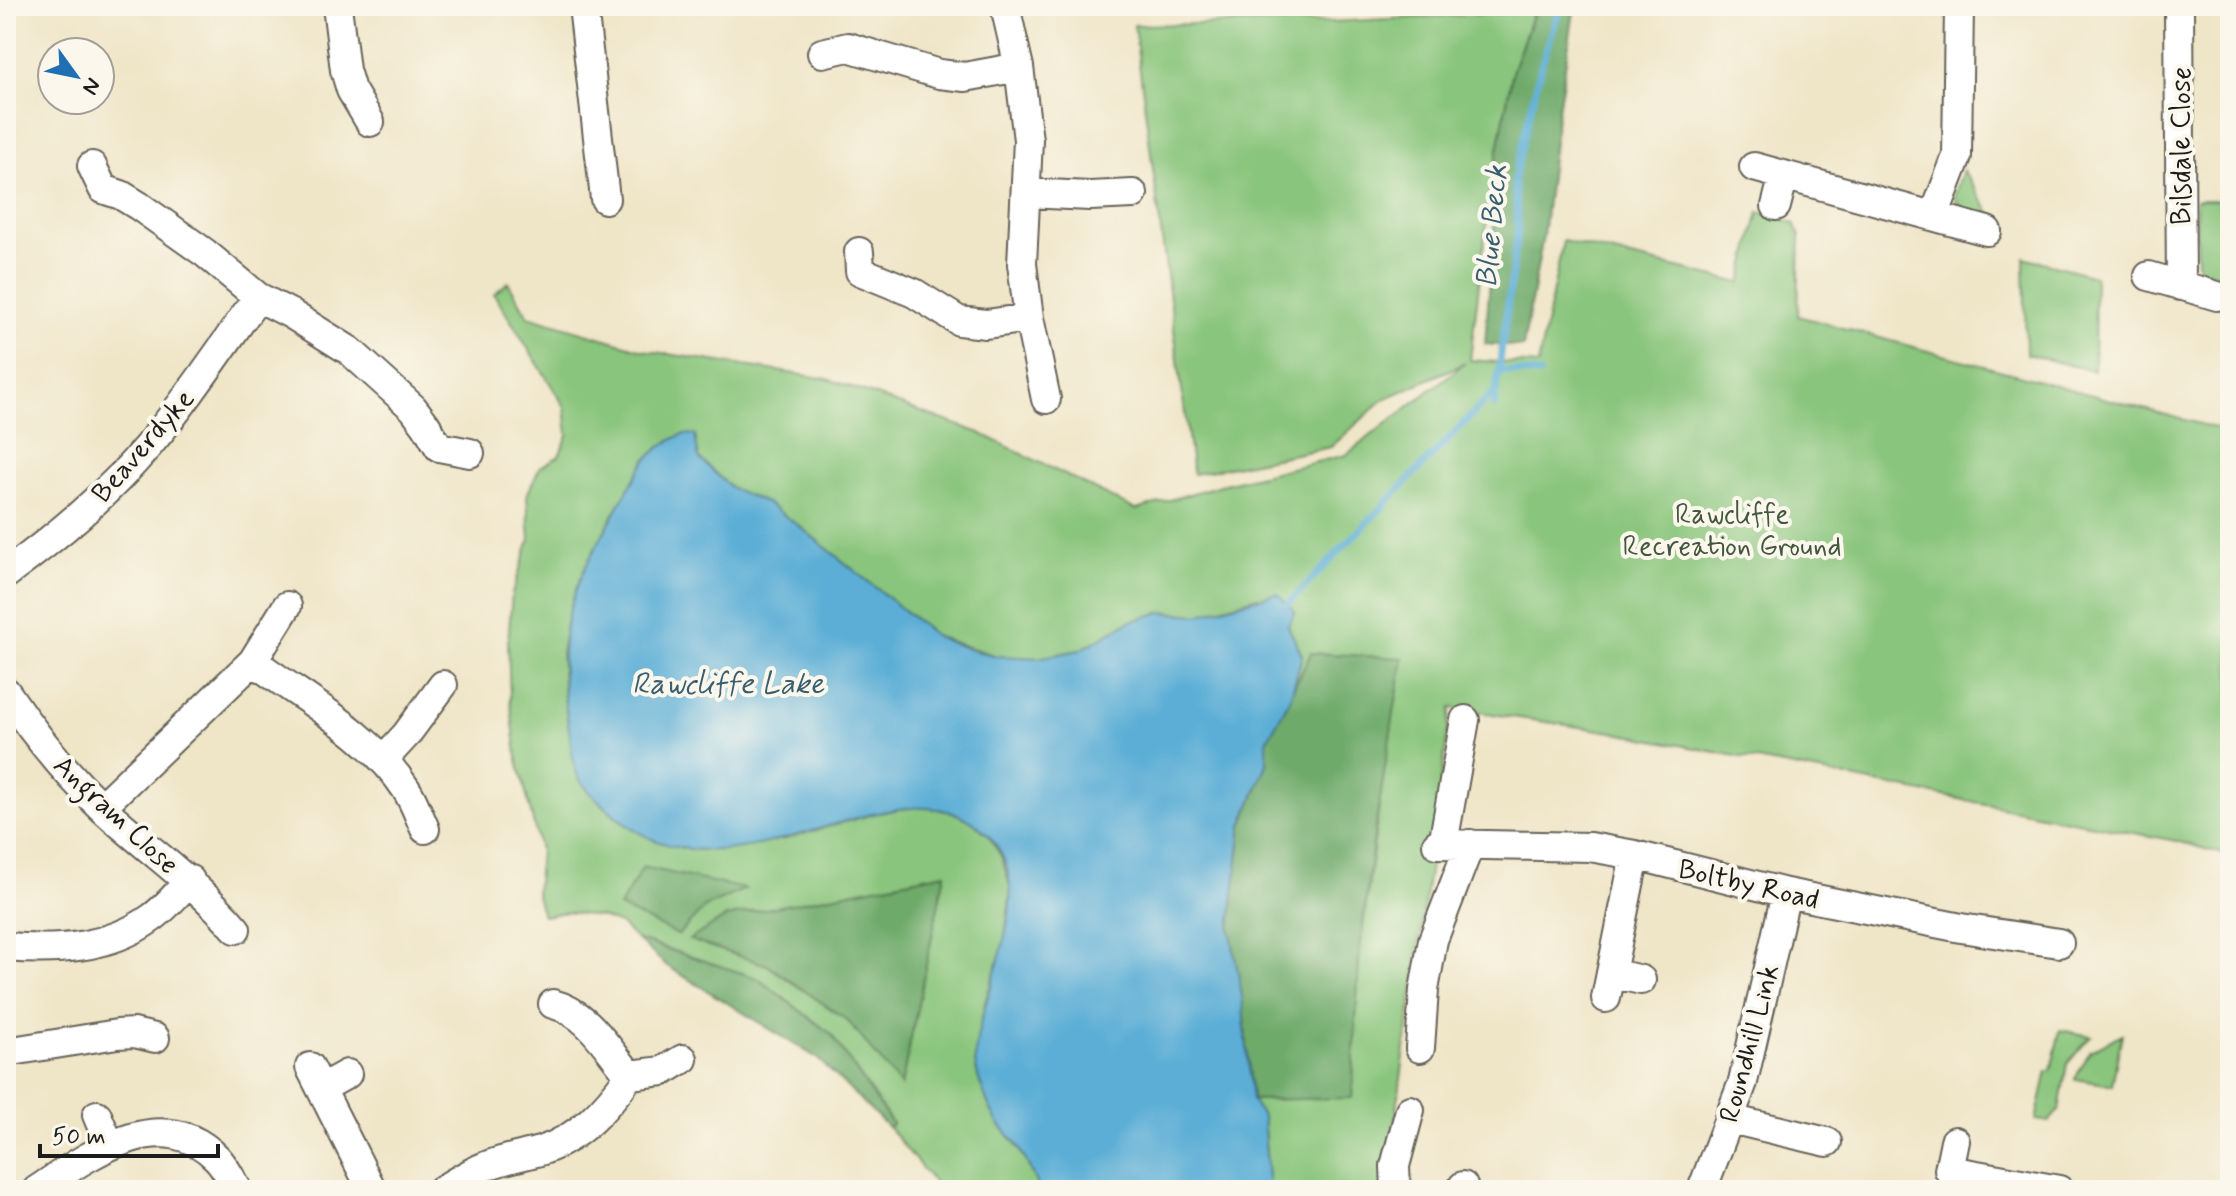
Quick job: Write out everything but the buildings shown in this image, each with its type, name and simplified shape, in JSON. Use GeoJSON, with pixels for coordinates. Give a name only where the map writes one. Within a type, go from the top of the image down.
{"type":"FeatureCollection","features":[{"type":"Feature","properties":{"kind":"street"},"geometry":{"type":"LineString","coordinates":[[337,6],[345,70],[351,90],[370,122]]}},
{"type":"Feature","properties":{"kind":"street"},"geometry":{"type":"LineString","coordinates":[[583,6],[605,199]]}},
{"type":"Feature","properties":{"kind":"street"},"geometry":{"type":"LineString","coordinates":[[1005,6],[1019,67],[1028,140],[1022,264],[1029,318],[1046,399]]}},
{"type":"Feature","properties":{"kind":"street"},"geometry":{"type":"LineString","coordinates":[[1934,216],[1957,156],[1959,6]]}},
{"type":"Feature","properties":{"kind":"street","name":"Bilsdale Close"},"geometry":{"type":"LineString","coordinates":[[2179,6],[2181,286]]}},
{"type":"Feature","properties":{"kind":"street"},"geometry":{"type":"LineString","coordinates":[[840,43],[939,74],[965,77],[1019,67]]}},
{"type":"Feature","properties":{"kind":"street"},"geometry":{"type":"LineString","coordinates":[[92,166],[103,189],[139,206],[205,253],[258,297],[302,320],[350,351],[413,408],[439,447],[470,453]]}},
{"type":"Feature","properties":{"kind":"street"},"geometry":{"type":"LineString","coordinates":[[1754,167],[1987,231]]}},
{"type":"Feature","properties":{"kind":"street"},"geometry":{"type":"LineString","coordinates":[[1776,206],[1784,175]]}},
{"type":"Feature","properties":{"kind":"street"},"geometry":{"type":"LineString","coordinates":[[1026,193],[1090,196],[1133,194]]}},
{"type":"Feature","properties":{"kind":"street"},"geometry":{"type":"LineString","coordinates":[[855,268],[914,293],[959,321],[986,324],[1029,318]]}},
{"type":"Feature","properties":{"kind":"street"},"geometry":{"type":"LineString","coordinates":[[2149,276],[2217,296]]}},
{"type":"Feature","properties":{"kind":"street","name":"Beaverdyke"},"geometry":{"type":"LineString","coordinates":[[6,574],[81,514],[139,456],[258,297]]}},
{"type":"Feature","properties":{"kind":"street"},"geometry":{"type":"LineString","coordinates":[[101,807],[253,661],[287,606]]}},
{"type":"Feature","properties":{"kind":"street"},"geometry":{"type":"LineString","coordinates":[[253,661],[353,731],[383,760],[407,790],[425,829]]}},
{"type":"Feature","properties":{"kind":"street"},"geometry":{"type":"LineString","coordinates":[[383,760],[443,685]]}},
{"type":"Feature","properties":{"kind":"street","name":"Angram Close"},"geometry":{"type":"LineString","coordinates":[[6,692],[42,743],[101,807],[190,880],[236,929]]}},
{"type":"Feature","properties":{"kind":"street"},"geometry":{"type":"LineString","coordinates":[[1420,1048],[1424,990],[1450,844],[1465,720]]}},
{"type":"Feature","properties":{"kind":"street","name":"Boltby Road"},"geometry":{"type":"LineString","coordinates":[[1450,844],[1590,847],[1635,855],[1786,893],[1961,928],[2059,943]]}},
{"type":"Feature","properties":{"kind":"street"},"geometry":{"type":"LineString","coordinates":[[1635,855],[1609,985],[1641,980]]}},
{"type":"Feature","properties":{"kind":"street"},"geometry":{"type":"LineString","coordinates":[[6,947],[34,950],[104,941],[148,921],[190,880]]}},
{"type":"Feature","properties":{"kind":"street","name":"Roundhill Link"},"geometry":{"type":"LineString","coordinates":[[1702,1190],[1743,1082],[1786,893]]}},
{"type":"Feature","properties":{"kind":"street"},"geometry":{"type":"LineString","coordinates":[[553,1004],[578,1015],[630,1075]]}},
{"type":"Feature","properties":{"kind":"street"},"geometry":{"type":"LineString","coordinates":[[6,1052],[117,1034],[134,1033],[155,1038]]}},
{"type":"Feature","properties":{"kind":"street"},"geometry":{"type":"LineString","coordinates":[[442,1190],[485,1166],[544,1150],[565,1140],[590,1123],[614,1098],[630,1075],[663,1071],[683,1059]]}},
{"type":"Feature","properties":{"kind":"street"},"geometry":{"type":"LineString","coordinates":[[347,1074],[316,1078],[372,1190]]}},
{"type":"Feature","properties":{"kind":"street"},"geometry":{"type":"LineString","coordinates":[[1396,1190],[1395,1166],[1410,1110]]}},
{"type":"Feature","properties":{"kind":"street"},"geometry":{"type":"LineString","coordinates":[[97,1115],[109,1144]]}},
{"type":"Feature","properties":{"kind":"street"},"geometry":{"type":"LineString","coordinates":[[1730,1119],[1827,1142]]}},
{"type":"Feature","properties":{"kind":"street"},"geometry":{"type":"LineString","coordinates":[[37,1190],[109,1144],[159,1134],[178,1136],[200,1144],[219,1160],[238,1190]]}},
{"type":"Feature","properties":{"kind":"street"},"geometry":{"type":"LineString","coordinates":[[1955,1141],[1949,1170],[2059,1190]]}},
{"type":"Feature","properties":{"kind":"green space"},"geometry":{"type":"Polygon","coordinates":[[[1537,6],[1575,6],[1557,116],[1543,236],[1523,347],[1485,344],[1496,199],[1490,193],[1513,69],[1537,6]]]}},
{"type":"Feature","properties":{"kind":"green space","name":"Rawcliffe Recreation Ground"},"geometry":{"type":"Polygon","coordinates":[[[1533,12],[1513,69],[1490,193],[1470,360],[1538,365],[1563,241],[1741,283],[1759,212],[1794,223],[1800,236],[1798,316],[2230,432],[2230,856],[2176,841],[1607,731],[1451,708],[1386,1190],[1269,1190],[1263,1117],[1252,1100],[1352,1097],[1359,958],[1382,784],[1311,653],[1290,699],[1302,655],[1288,626],[1258,597],[1198,615],[1162,612],[1129,622],[1080,650],[1038,658],[997,656],[937,637],[799,526],[768,504],[731,488],[699,458],[665,443],[646,459],[612,517],[580,579],[567,618],[561,653],[564,699],[577,775],[602,804],[625,824],[782,840],[873,814],[916,806],[941,807],[969,819],[988,835],[1001,856],[1011,890],[1004,944],[985,1002],[975,1062],[997,1121],[1028,1164],[1039,1190],[940,1190],[889,1128],[892,1123],[831,1034],[757,978],[636,939],[620,924],[601,917],[567,912],[543,916],[536,892],[540,850],[517,756],[510,699],[508,642],[512,594],[530,539],[527,495],[540,467],[559,456],[568,435],[565,407],[494,294],[508,282],[528,316],[643,350],[828,379],[980,433],[1136,510],[1220,485],[1346,455],[1465,363],[1384,399],[1331,447],[1193,474],[1134,25],[1329,22],[1533,12]],[[643,867],[705,907],[743,890],[643,867]],[[945,873],[726,917],[690,940],[767,965],[847,1020],[901,1085],[945,873]]]}},
{"type":"Feature","properties":{"kind":"green space"},"geometry":{"type":"Polygon","coordinates":[[[1963,170],[1994,219],[1966,209],[1957,202],[1954,197],[1963,170]]]}},
{"type":"Feature","properties":{"kind":"green space"},"geometry":{"type":"Polygon","coordinates":[[[2196,200],[2230,200],[2230,277],[2202,270],[2197,263],[2196,200]]]}},
{"type":"Feature","properties":{"kind":"green space"},"geometry":{"type":"Polygon","coordinates":[[[2024,257],[2095,276],[2094,371],[2026,354],[2024,257]]]}},
{"type":"Feature","properties":{"kind":"green space"},"geometry":{"type":"Polygon","coordinates":[[[1311,653],[1403,658],[1372,848],[1359,958],[1352,1098],[1252,1100],[1242,996],[1230,928],[1242,825],[1267,764],[1267,741],[1311,653]]]}},
{"type":"Feature","properties":{"kind":"green space"},"geometry":{"type":"Polygon","coordinates":[[[643,867],[745,889],[705,907],[678,935],[619,907],[643,867]]]}},
{"type":"Feature","properties":{"kind":"green space"},"geometry":{"type":"Polygon","coordinates":[[[945,873],[901,1086],[847,1020],[767,965],[689,940],[726,917],[945,873]]]}},
{"type":"Feature","properties":{"kind":"green space"},"geometry":{"type":"Polygon","coordinates":[[[636,939],[757,978],[831,1034],[892,1124],[889,1128],[817,1058],[667,966],[636,939]]]}},
{"type":"Feature","properties":{"kind":"green space"},"geometry":{"type":"Polygon","coordinates":[[[2060,1030],[2091,1036],[2067,1064],[2059,1110],[2049,1122],[2036,1120],[2047,1071],[2051,1071],[2060,1030]]]}},
{"type":"Feature","properties":{"kind":"green space"},"geometry":{"type":"Polygon","coordinates":[[[2122,1034],[2112,1085],[2075,1079],[2090,1051],[2122,1034]]]}},
{"type":"Feature","properties":{"kind":"water","name":"Rawcliffe Lake"},"geometry":{"type":"Polygon","coordinates":[[[683,434],[695,435],[699,458],[731,488],[768,504],[937,637],[968,649],[997,656],[1038,658],[1080,650],[1129,622],[1162,612],[1198,615],[1277,593],[1295,611],[1288,626],[1302,655],[1290,699],[1267,741],[1267,764],[1242,825],[1230,928],[1242,996],[1252,1100],[1263,1117],[1269,1190],[1039,1190],[1022,1153],[995,1117],[975,1060],[978,1033],[1009,912],[1010,883],[1003,857],[986,833],[949,812],[907,808],[761,844],[711,850],[662,843],[616,816],[583,784],[574,761],[563,683],[564,642],[572,601],[590,558],[643,464],[660,447],[683,434]]]}},
{"type":"Feature","properties":{"kind":"waterway","name":"Blue Beck"},"geometry":{"type":"LineString","coordinates":[[1494,406],[1518,228],[1514,179],[1542,62],[1561,6]]}},
{"type":"Feature","properties":{"kind":"waterway"},"geometry":{"type":"LineString","coordinates":[[1500,371],[1539,374]]}},
{"type":"Feature","properties":{"kind":"waterway"},"geometry":{"type":"LineString","coordinates":[[1288,604],[1496,390]]}}]}
